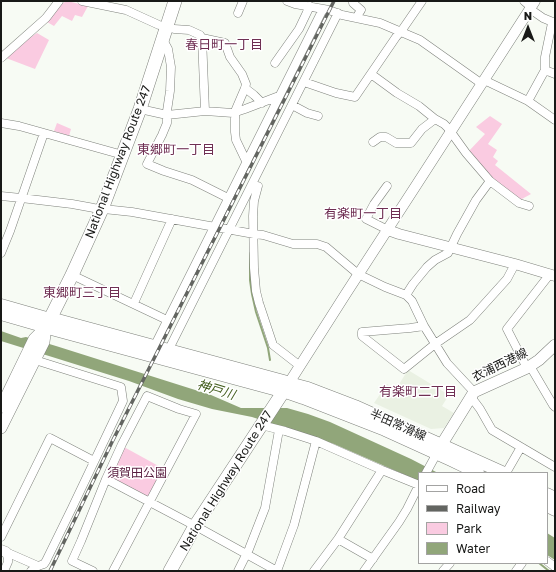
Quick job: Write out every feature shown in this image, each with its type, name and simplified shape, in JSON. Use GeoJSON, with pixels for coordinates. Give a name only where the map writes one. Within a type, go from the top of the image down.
{"type":"FeatureCollection","features":[{"type":"Feature","properties":{"kind":"highway","name":"National Highway Route 247"},"geometry":{"type":"LineString","coordinates":[[48,323],[72,276],[124,155],[175,1]]}},
{"type":"Feature","properties":{"kind":"highway"},"geometry":{"type":"LineString","coordinates":[[48,323],[168,351],[282,392]]}},
{"type":"Feature","properties":{"kind":"highway"},"geometry":{"type":"LineString","coordinates":[[48,323],[282,392]]}},
{"type":"Feature","properties":{"kind":"highway","name":"National Highway Route 247"},"geometry":{"type":"LineString","coordinates":[[170,571],[195,526],[282,392]]}},
{"type":"Feature","properties":{"kind":"main road"},"geometry":{"type":"LineString","coordinates":[[1,304],[48,323]]}},
{"type":"Feature","properties":{"kind":"main road"},"geometry":{"type":"LineString","coordinates":[[1,314],[48,323]]}},
{"type":"Feature","properties":{"kind":"main road"},"geometry":{"type":"LineString","coordinates":[[1,428],[48,323]]}},
{"type":"Feature","properties":{"kind":"main road","name":"衣浦西港線"},"geometry":{"type":"LineString","coordinates":[[437,453],[472,395],[529,367],[555,345]]}},
{"type":"Feature","properties":{"kind":"main road"},"geometry":{"type":"LineString","coordinates":[[1,408],[33,358]]}},
{"type":"Feature","properties":{"kind":"main road","name":"半田常滑線"},"geometry":{"type":"LineString","coordinates":[[282,392],[308,388],[355,406],[437,453],[476,472]]}},
{"type":"Feature","properties":{"kind":"main road","name":"半田常滑線"},"geometry":{"type":"LineString","coordinates":[[437,453],[502,472]]}},
{"type":"Feature","properties":{"kind":"street"},"geometry":{"type":"LineString","coordinates":[[1,58],[46,18],[59,1]]}},
{"type":"Feature","properties":{"kind":"street"},"geometry":{"type":"LineString","coordinates":[[82,1],[126,10],[159,25],[174,29],[189,30],[200,35],[202,38],[225,43],[230,57],[244,78],[246,84],[235,112],[236,140],[246,163]]}},
{"type":"Feature","properties":{"kind":"street"},"geometry":{"type":"LineString","coordinates":[[238,13],[243,1]]}},
{"type":"Feature","properties":{"kind":"street"},"geometry":{"type":"LineString","coordinates":[[287,1],[294,4],[310,6],[380,23],[420,40],[483,82],[528,101],[555,120]]}},
{"type":"Feature","properties":{"kind":"street"},"geometry":{"type":"LineString","coordinates":[[353,1],[353,3],[361,10],[356,18]]}},
{"type":"Feature","properties":{"kind":"street"},"geometry":{"type":"LineString","coordinates":[[304,82],[336,93],[355,97],[422,1]]}},
{"type":"Feature","properties":{"kind":"street"},"geometry":{"type":"LineString","coordinates":[[282,392],[451,132],[530,5],[554,23],[546,57],[545,70],[528,101]]}},
{"type":"Feature","properties":{"kind":"street"},"geometry":{"type":"LineString","coordinates":[[275,63],[299,29],[310,6]]}},
{"type":"Feature","properties":{"kind":"street"},"geometry":{"type":"LineString","coordinates":[[154,347],[323,9]]}},
{"type":"Feature","properties":{"kind":"street"},"geometry":{"type":"LineString","coordinates":[[168,351],[338,13]]}},
{"type":"Feature","properties":{"kind":"street"},"geometry":{"type":"LineString","coordinates":[[202,38],[205,111]]}},
{"type":"Feature","properties":{"kind":"street"},"geometry":{"type":"LineString","coordinates":[[163,40],[168,49],[170,67],[170,91],[167,123],[147,164],[192,180],[228,198]]}},
{"type":"Feature","properties":{"kind":"street"},"geometry":{"type":"LineString","coordinates":[[545,70],[555,74]]}},
{"type":"Feature","properties":{"kind":"street"},"geometry":{"type":"LineString","coordinates":[[371,74],[444,124],[478,169],[490,182],[519,203],[529,206]]}},
{"type":"Feature","properties":{"kind":"street"},"geometry":{"type":"LineString","coordinates":[[245,88],[262,103]]}},
{"type":"Feature","properties":{"kind":"street"},"geometry":{"type":"LineString","coordinates":[[140,109],[167,115],[205,111],[235,112],[279,96]]}},
{"type":"Feature","properties":{"kind":"street"},"geometry":{"type":"LineString","coordinates":[[292,105],[307,113],[318,116]]}},
{"type":"Feature","properties":{"kind":"street"},"geometry":{"type":"LineString","coordinates":[[373,142],[380,137],[386,137],[396,143],[411,143],[422,129],[435,119]]}},
{"type":"Feature","properties":{"kind":"street"},"geometry":{"type":"LineString","coordinates":[[1,123],[44,132],[124,155]]}},
{"type":"Feature","properties":{"kind":"street"},"geometry":{"type":"LineString","coordinates":[[1,251],[10,231],[44,132]]}},
{"type":"Feature","properties":{"kind":"street"},"geometry":{"type":"LineString","coordinates":[[406,295],[427,266],[448,253],[476,200],[490,182]]}},
{"type":"Feature","properties":{"kind":"street"},"geometry":{"type":"LineString","coordinates":[[258,186],[254,201],[253,216],[256,291],[273,345],[300,366]]}},
{"type":"Feature","properties":{"kind":"street"},"geometry":{"type":"LineString","coordinates":[[387,186],[374,204],[366,219],[399,234],[553,275],[507,329],[555,407]]}},
{"type":"Feature","properties":{"kind":"street"},"geometry":{"type":"LineString","coordinates":[[1,196],[132,212],[263,235],[293,244],[317,244],[326,247],[358,274],[406,295],[412,301],[434,344],[472,395],[492,430],[555,467]]}},
{"type":"Feature","properties":{"kind":"street"},"geometry":{"type":"LineString","coordinates":[[134,303],[172,219]]}},
{"type":"Feature","properties":{"kind":"street"},"geometry":{"type":"LineString","coordinates":[[424,326],[362,332],[362,336],[404,369],[434,344],[470,320],[507,279],[514,264]]}},
{"type":"Feature","properties":{"kind":"street"},"geometry":{"type":"LineString","coordinates":[[72,276],[134,303],[167,320]]}},
{"type":"Feature","properties":{"kind":"street"},"geometry":{"type":"LineString","coordinates":[[4,571],[5,554],[18,557],[28,562],[33,569],[44,564],[123,400],[121,386],[33,358]]}},
{"type":"Feature","properties":{"kind":"street"},"geometry":{"type":"LineString","coordinates":[[93,571],[72,561],[106,479],[147,396],[179,410],[196,414],[113,571]]}},
{"type":"Feature","properties":{"kind":"street"},"geometry":{"type":"LineString","coordinates":[[261,425],[316,441],[418,485]]}},
{"type":"Feature","properties":{"kind":"street"},"geometry":{"type":"LineString","coordinates":[[238,571],[247,554],[265,508],[279,430]]}},
{"type":"Feature","properties":{"kind":"street"},"geometry":{"type":"LineString","coordinates":[[1,536],[50,438],[94,461]]}},
{"type":"Feature","properties":{"kind":"street"},"geometry":{"type":"LineString","coordinates":[[106,479],[277,571],[294,525],[316,441]]}},
{"type":"Feature","properties":{"kind":"street"},"geometry":{"type":"LineString","coordinates":[[506,472],[521,447]]}},
{"type":"Feature","properties":{"kind":"street"},"geometry":{"type":"LineString","coordinates":[[427,472],[437,453]]}},
{"type":"Feature","properties":{"kind":"street"},"geometry":{"type":"LineString","coordinates":[[314,571],[338,539],[382,470]]}},
{"type":"Feature","properties":{"kind":"street"},"geometry":{"type":"LineString","coordinates":[[364,571],[407,509],[418,487]]}},
{"type":"Feature","properties":{"kind":"street"},"geometry":{"type":"LineString","coordinates":[[338,539],[372,559]]}},
{"type":"Feature","properties":{"kind":"shaded area"},"geometry":{"type":"Polygon","coordinates":[[[408,370],[449,395],[442,406],[454,413],[444,428],[431,429],[374,403],[387,384],[396,389],[408,370]]]}},
{"type":"Feature","properties":{"kind":"green space"},"geometry":{"type":"Polygon","coordinates":[[[67,1],[88,6],[82,17],[75,15],[72,21],[62,16],[54,26],[47,22],[63,3],[67,1]]]}},
{"type":"Feature","properties":{"kind":"green space"},"geometry":{"type":"Polygon","coordinates":[[[37,33],[49,40],[35,69],[6,58],[25,41],[37,33]]]}},
{"type":"Feature","properties":{"kind":"green space"},"geometry":{"type":"Polygon","coordinates":[[[490,116],[502,124],[488,144],[497,150],[493,157],[498,161],[495,165],[531,194],[520,200],[491,179],[468,152],[485,134],[476,127],[490,116]]]}},
{"type":"Feature","properties":{"kind":"green space"},"geometry":{"type":"Polygon","coordinates":[[[57,123],[71,129],[69,136],[54,131],[57,123]]]}},
{"type":"Feature","properties":{"kind":"green space","name":"須賀田公園"},"geometry":{"type":"Polygon","coordinates":[[[124,447],[164,469],[149,496],[146,497],[113,479],[111,476],[124,447]]]}},
{"type":"Feature","properties":{"kind":"water"},"geometry":{"type":"Polygon","coordinates":[[[1,331],[21,338],[26,337],[56,346],[211,395],[241,408],[287,408],[308,414],[330,422],[436,472],[418,472],[418,481],[334,444],[252,417],[212,409],[178,399],[129,381],[1,341],[1,331]]]}},
{"type":"Feature","properties":{"kind":"water"},"geometry":{"type":"Polygon","coordinates":[[[548,534],[555,538],[555,560],[548,556],[548,534]]]}},
{"type":"Feature","properties":{"kind":"waterway"},"geometry":{"type":"LineString","coordinates":[[250,253],[250,280],[252,294],[256,312],[268,348],[270,360]]}},
{"type":"Feature","properties":{"kind":"waterway"},"geometry":{"type":"LineString","coordinates":[[540,564],[549,571]]}},
{"type":"Feature","properties":{"kind":"railway"},"geometry":{"type":"LineString","coordinates":[[50,571],[112,442],[334,1]]}},
{"type":"Feature","properties":{"kind":"district","name":"春日町一丁目"},"geometry":{"type":"Point","coordinates":[224,45]}},
{"type":"Feature","properties":{"kind":"district","name":"東郷町一丁目"},"geometry":{"type":"Point","coordinates":[176,150]}},
{"type":"Feature","properties":{"kind":"district","name":"有楽町一丁目"},"geometry":{"type":"Point","coordinates":[363,214]}},
{"type":"Feature","properties":{"kind":"district","name":"東郷町三丁目"},"geometry":{"type":"Point","coordinates":[82,293]}},
{"type":"Feature","properties":{"kind":"district","name":"有楽町二丁目"},"geometry":{"type":"Point","coordinates":[418,392]}},
{"type":"Feature","properties":{"kind":"water label","name":"神戸川"},"geometry":{"type":"Point","coordinates":[216,390]}}]}
